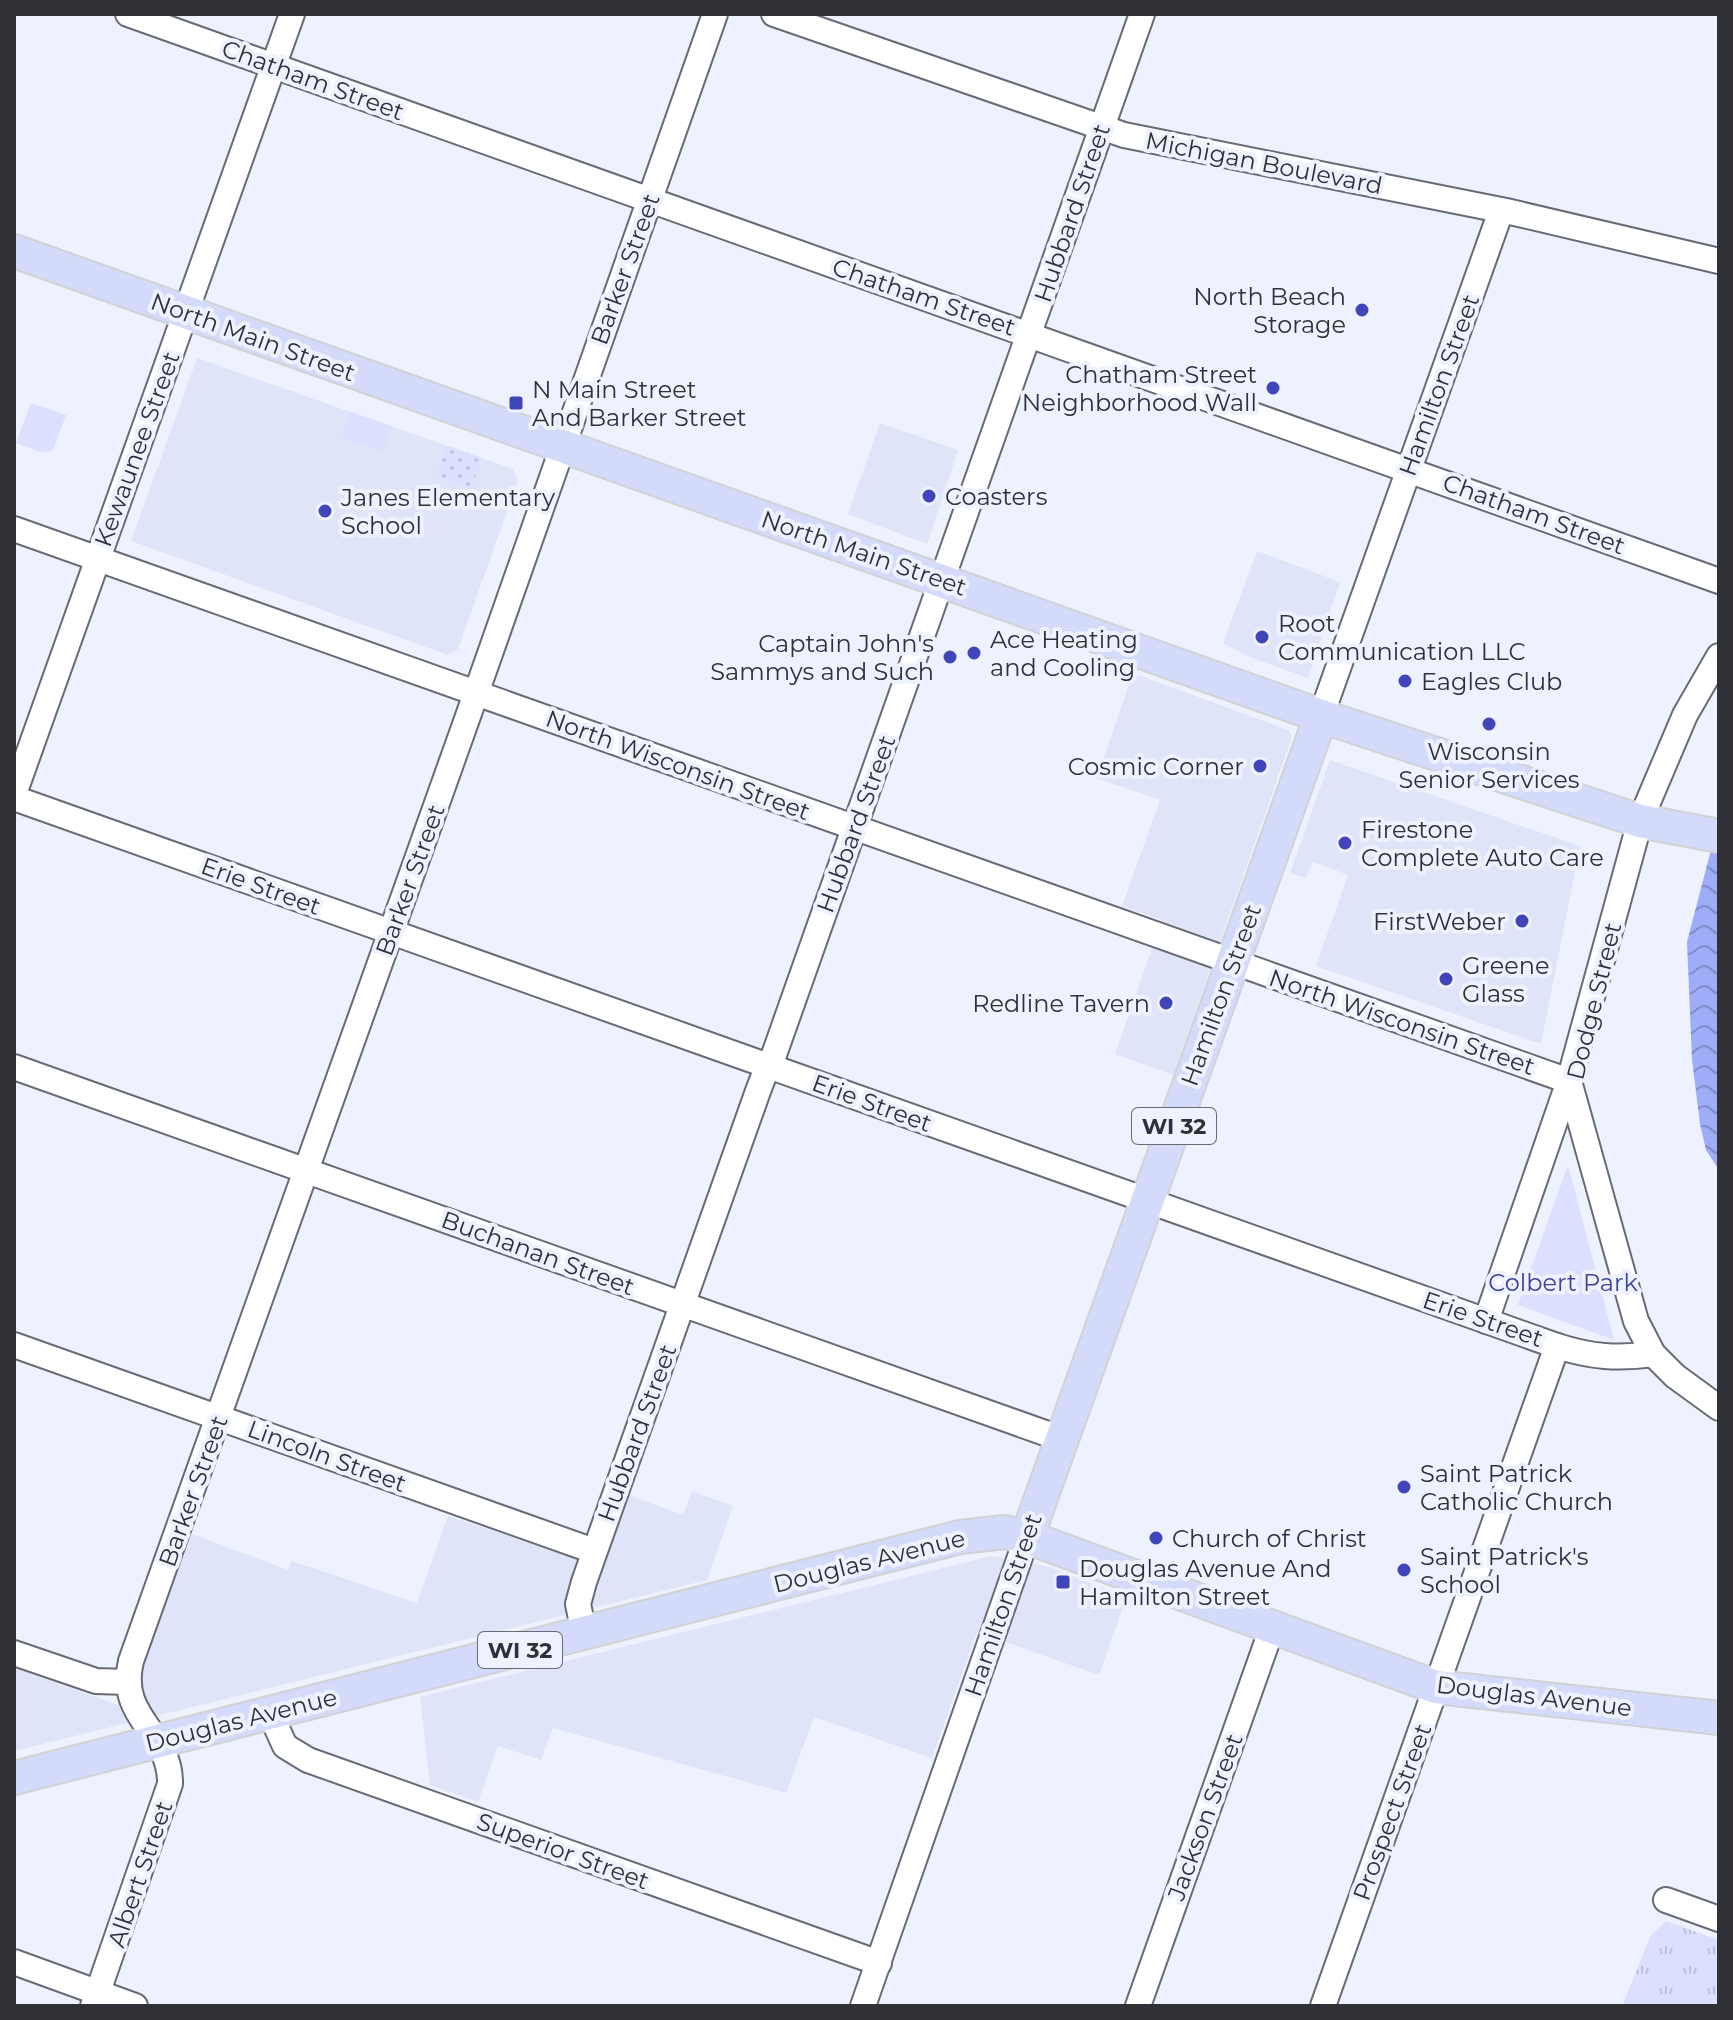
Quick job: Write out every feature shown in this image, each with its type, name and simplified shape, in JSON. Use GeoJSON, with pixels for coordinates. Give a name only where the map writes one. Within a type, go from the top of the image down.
{"type":"FeatureCollection","features":[{"type":"Feature","properties":{"kind":"main road","name":"North Main Street"},"geometry":{"type":"LineString","coordinates":[[14,251],[1321,716],[1640,821],[1709,835]]}},
{"type":"Feature","properties":{"kind":"main road","name":"Hamilton Street"},"geometry":{"type":"LineString","coordinates":[[1027,1537],[1321,716]]}},
{"type":"Feature","properties":{"kind":"main road","name":"Douglas Avenue"},"geometry":{"type":"LineString","coordinates":[[14,1778],[960,1537],[1004,1532],[1027,1537],[1436,1687],[1719,1718]]}},
{"type":"Feature","properties":{"kind":"street","name":"Chatham Street"},"geometry":{"type":"LineString","coordinates":[[128,14],[1719,581]]}},
{"type":"Feature","properties":{"kind":"street","name":"Kewaunee Street"},"geometry":{"type":"LineString","coordinates":[[14,796],[292,14]]}},
{"type":"Feature","properties":{"kind":"street","name":"Barker Street"},"geometry":{"type":"LineString","coordinates":[[128,1682],[131,1661],[715,14]]}},
{"type":"Feature","properties":{"kind":"street","name":"Michigan Boulevard"},"geometry":{"type":"LineString","coordinates":[[774,14],[1124,135],[1501,211],[1719,261]]}},
{"type":"Feature","properties":{"kind":"street","name":"Hubbard Street"},"geometry":{"type":"LineString","coordinates":[[584,1633],[579,1600],[594,1551],[855,828],[1142,14]]}},
{"type":"Feature","properties":{"kind":"street","name":"Hamilton Street"},"geometry":{"type":"LineString","coordinates":[[1321,716],[1501,211]]}},
{"type":"Feature","properties":{"kind":"street","name":"North Wisconsin Street"},"geometry":{"type":"LineString","coordinates":[[14,529],[1569,1081]]}},
{"type":"Feature","properties":{"kind":"street","name":"Dodge Street"},"geometry":{"type":"LineString","coordinates":[[1653,1354],[1636,1321],[1569,1081],[1640,821],[1680,726],[1719,656]]}},
{"type":"Feature","properties":{"kind":"street","name":"Erie Street"},"geometry":{"type":"LineString","coordinates":[[14,796],[1557,1346],[1602,1358],[1653,1354]]}},
{"type":"Feature","properties":{"kind":"street","name":"Buchanan Street"},"geometry":{"type":"LineString","coordinates":[[14,1067],[1062,1439]]}},
{"type":"Feature","properties":{"kind":"street"},"geometry":{"type":"LineString","coordinates":[[1486,1321],[1569,1081]]}},
{"type":"Feature","properties":{"kind":"street","name":"Lincoln Street"},"geometry":{"type":"LineString","coordinates":[[14,1345],[594,1551]]}},
{"type":"Feature","properties":{"kind":"street","name":"Prospect Street"},"geometry":{"type":"LineString","coordinates":[[1323,2006],[1557,1346]]}},
{"type":"Feature","properties":{"kind":"street"},"geometry":{"type":"LineString","coordinates":[[1653,1354],[1675,1376],[1719,1408]]}},
{"type":"Feature","properties":{"kind":"street","name":"Hamilton Street"},"geometry":{"type":"LineString","coordinates":[[863,2006],[1027,1537]]}},
{"type":"Feature","properties":{"kind":"street","name":"Jackson Street"},"geometry":{"type":"LineString","coordinates":[[1138,2006],[1272,1628]]}},
{"type":"Feature","properties":{"kind":"street"},"geometry":{"type":"LineString","coordinates":[[14,1653],[96,1681],[128,1682],[136,1711],[158,1741]]}},
{"type":"Feature","properties":{"kind":"street","name":"Superior Street"},"geometry":{"type":"LineString","coordinates":[[270,1713],[284,1744],[303,1757],[879,1963]]}},
{"type":"Feature","properties":{"kind":"street","name":"Albert Street"},"geometry":{"type":"LineString","coordinates":[[96,1999],[169,1792],[170,1771],[158,1741]]}},
{"type":"Feature","properties":{"kind":"street"},"geometry":{"type":"LineString","coordinates":[[1666,1900],[1719,1919]]}},
{"type":"Feature","properties":{"kind":"street"},"geometry":{"type":"LineString","coordinates":[[14,1962],[96,1999],[135,2006]]}},
{"type":"Feature","properties":{"kind":"shaded area","name":"Janes Elementary School"},"geometry":{"type":"Polygon","coordinates":[[[197,358],[513,469],[518,481],[458,649],[448,655],[131,541],[197,358]]]}},
{"type":"Feature","properties":{"kind":"shaded area"},"geometry":{"type":"Polygon","coordinates":[[[880,423],[958,450],[927,544],[848,514],[880,423]]]}},
{"type":"Feature","properties":{"kind":"shaded area"},"geometry":{"type":"Polygon","coordinates":[[[1257,551],[1340,582],[1308,678],[1247,656],[1223,643],[1257,551]]]}},
{"type":"Feature","properties":{"kind":"shaded area"},"geometry":{"type":"Polygon","coordinates":[[[1133,673],[1288,730],[1292,737],[1173,1075],[1115,1054],[1162,920],[1122,906],[1160,800],[1097,778],[1133,673]]]}},
{"type":"Feature","properties":{"kind":"shaded area"},"geometry":{"type":"Polygon","coordinates":[[[1330,760],[1580,846],[1541,1044],[1316,966],[1348,875],[1313,862],[1306,878],[1290,873],[1330,760]]]}},
{"type":"Feature","properties":{"kind":"shaded area"},"geometry":{"type":"Polygon","coordinates":[[[692,1491],[733,1506],[707,1580],[14,1751],[14,1668],[127,1708],[192,1534],[288,1570],[292,1561],[417,1603],[448,1516],[603,1567],[628,1495],[683,1515],[692,1491]]]}},
{"type":"Feature","properties":{"kind":"shaded area"},"geometry":{"type":"Polygon","coordinates":[[[992,1556],[1045,1566],[1127,1596],[1099,1675],[977,1632],[932,1758],[814,1717],[786,1793],[553,1728],[541,1760],[498,1746],[478,1802],[430,1785],[420,1697],[992,1556]]]}},
{"type":"Feature","properties":{"kind":"green space"},"geometry":{"type":"Polygon","coordinates":[[[31,403],[66,415],[53,450],[43,453],[16,443],[31,403]]]}},
{"type":"Feature","properties":{"kind":"green space"},"geometry":{"type":"Polygon","coordinates":[[[351,412],[392,426],[383,451],[342,437],[351,412]]]}},
{"type":"Feature","properties":{"kind":"green space"},"geometry":{"type":"Polygon","coordinates":[[[447,446],[482,458],[471,488],[437,475],[447,446]]]}},
{"type":"Feature","properties":{"kind":"green space","name":"Colbert Park"},"geometry":{"type":"Polygon","coordinates":[[[1568,1165],[1614,1340],[1518,1305],[1568,1165]]]}},
{"type":"Feature","properties":{"kind":"green space"},"geometry":{"type":"Polygon","coordinates":[[[1666,1921],[1719,1940],[1719,2006],[1622,2006],[1651,1935],[1666,1921]]]}},
{"type":"Feature","properties":{"kind":"water"},"geometry":{"type":"Polygon","coordinates":[[[1719,819],[1719,1170],[1706,1150],[1700,1124],[1692,1060],[1687,942],[1719,819]]]}},
{"type":"Feature","properties":{"kind":"place","name":"North Beach Storage"},"geometry":{"type":"Point","coordinates":[1362,310]}},
{"type":"Feature","properties":{"kind":"place","name":"Chatham Street Neighborhood Wall"},"geometry":{"type":"Point","coordinates":[1273,388]}},
{"type":"Feature","properties":{"kind":"place","name":"N Main Street And Barker Street"},"geometry":{"type":"Point","coordinates":[516,403]}},
{"type":"Feature","properties":{"kind":"place","name":"Coasters"},"geometry":{"type":"Point","coordinates":[929,496]}},
{"type":"Feature","properties":{"kind":"place","name":"Janes Elementary School"},"geometry":{"type":"Point","coordinates":[325,511]}},
{"type":"Feature","properties":{"kind":"place","name":"Root Communication LLC"},"geometry":{"type":"Point","coordinates":[1262,637]}},
{"type":"Feature","properties":{"kind":"place","name":"Ace Heating and Cooling"},"geometry":{"type":"Point","coordinates":[974,653]}},
{"type":"Feature","properties":{"kind":"place","name":"Captain John's Sammys and Such"},"geometry":{"type":"Point","coordinates":[950,657]}},
{"type":"Feature","properties":{"kind":"place","name":"Eagles Club"},"geometry":{"type":"Point","coordinates":[1405,681]}},
{"type":"Feature","properties":{"kind":"place","name":"Wisconsin Senior Services"},"geometry":{"type":"Point","coordinates":[1489,724]}},
{"type":"Feature","properties":{"kind":"place","name":"Cosmic Corner"},"geometry":{"type":"Point","coordinates":[1260,766]}},
{"type":"Feature","properties":{"kind":"place","name":"Firestone Complete Auto Care"},"geometry":{"type":"Point","coordinates":[1345,843]}},
{"type":"Feature","properties":{"kind":"place","name":"FirstWeber"},"geometry":{"type":"Point","coordinates":[1522,921]}},
{"type":"Feature","properties":{"kind":"place","name":"Greene Glass"},"geometry":{"type":"Point","coordinates":[1446,979]}},
{"type":"Feature","properties":{"kind":"place","name":"Redline Tavern"},"geometry":{"type":"Point","coordinates":[1166,1003]}},
{"type":"Feature","properties":{"kind":"place","name":"Saint Patrick Catholic Church"},"geometry":{"type":"Point","coordinates":[1404,1487]}},
{"type":"Feature","properties":{"kind":"place","name":"Church of Christ"},"geometry":{"type":"Point","coordinates":[1156,1538]}},
{"type":"Feature","properties":{"kind":"place","name":"Saint Patrick's School"},"geometry":{"type":"Point","coordinates":[1404,1570]}},
{"type":"Feature","properties":{"kind":"place","name":"Douglas Avenue And Hamilton Street"},"geometry":{"type":"Point","coordinates":[1063,1582]}}]}
